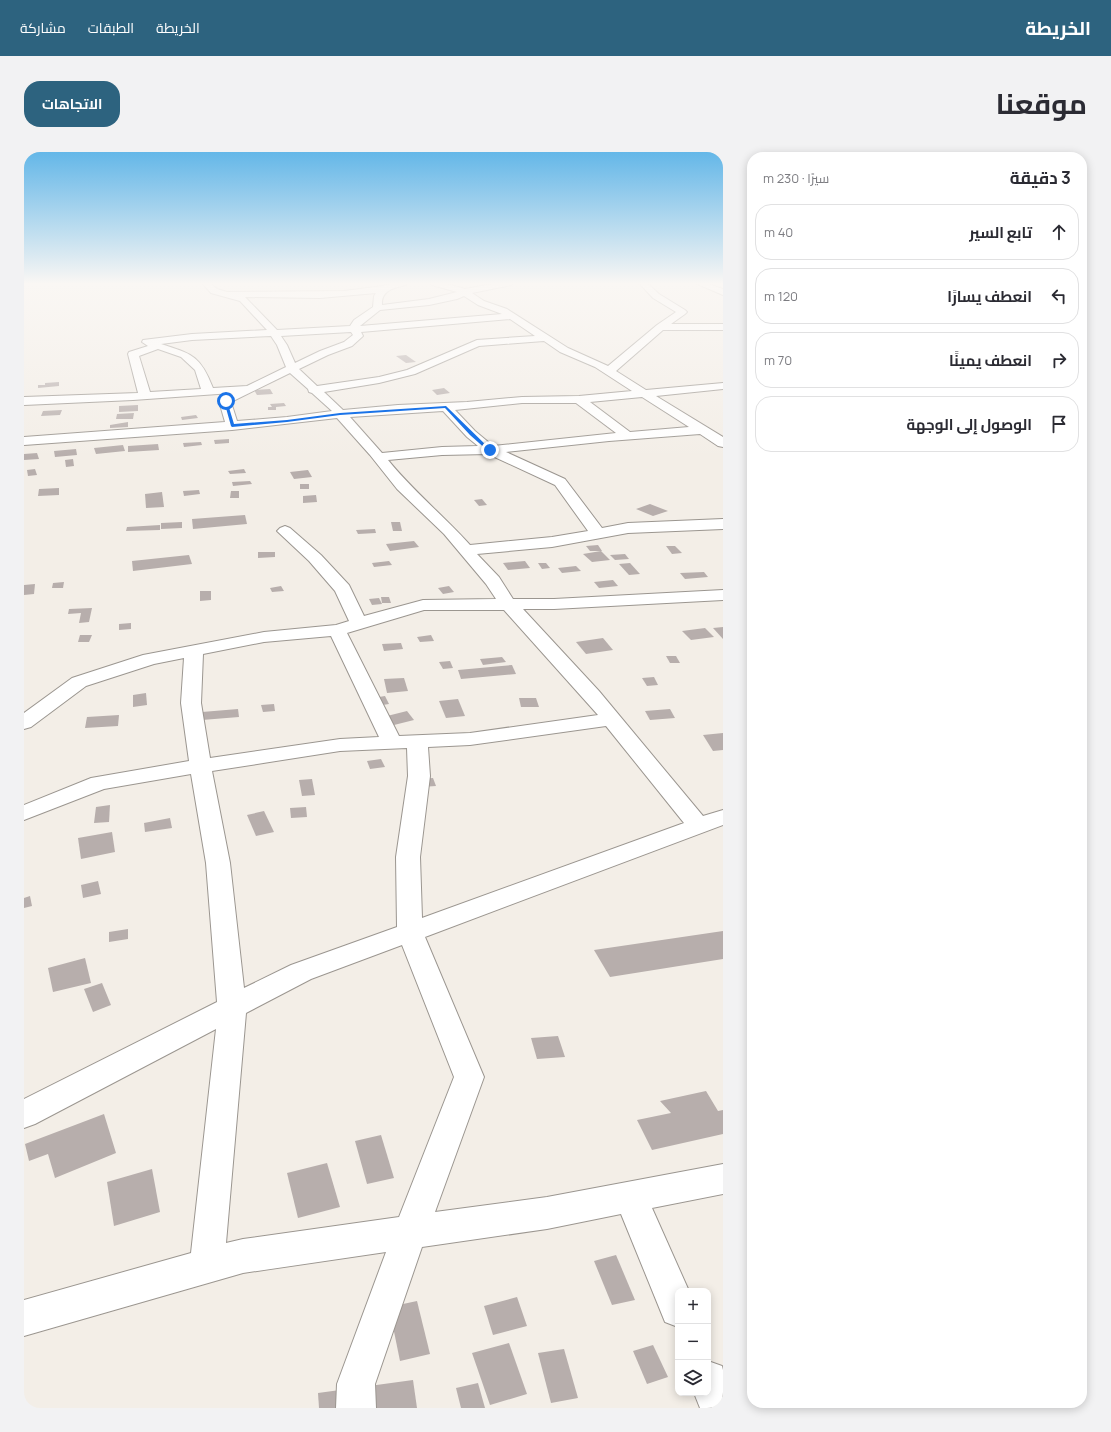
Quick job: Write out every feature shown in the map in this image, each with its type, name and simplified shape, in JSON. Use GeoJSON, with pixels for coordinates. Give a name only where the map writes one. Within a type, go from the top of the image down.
{"type":"FeatureCollection","features":[{"type":"Feature","properties":{"kind":"street"},"geometry":{"type":"LineString","coordinates":[[145,396],[132,354],[147,342],[150,342]]}},
{"type":"Feature","properties":{"kind":"street"},"geometry":{"type":"LineString","coordinates":[[147,342],[185,355],[200,369],[208,391]]}},
{"type":"Feature","properties":{"kind":"street"},"geometry":{"type":"LineString","coordinates":[[280,342],[292,369],[340,414],[379,457],[402,486],[449,531],[493,581],[508,604],[612,718],[699,826]]}},
{"type":"Feature","properties":{"kind":"street"},"geometry":{"type":"LineString","coordinates":[[232,426],[226,401],[324,353],[351,342]]}},
{"type":"Feature","properties":{"kind":"street"},"geometry":{"type":"LineString","coordinates":[[313,390],[379,380],[411,372],[477,343],[496,342]]}},
{"type":"Feature","properties":{"kind":"street"},"geometry":{"type":"LineString","coordinates":[[551,342],[564,350],[599,365],[723,443]]}},
{"type":"Feature","properties":{"kind":"street"},"geometry":{"type":"LineString","coordinates":[[609,371],[628,352],[641,342]]}},
{"type":"Feature","properties":{"kind":"street"},"geometry":{"type":"LineString","coordinates":[[24,441],[232,426],[340,414],[522,400],[579,399],[723,386]]}},
{"type":"Feature","properties":{"kind":"street"},"geometry":{"type":"LineString","coordinates":[[24,400],[145,396],[253,388]]}},
{"type":"Feature","properties":{"kind":"street"},"geometry":{"type":"LineString","coordinates":[[579,399],[627,435]]}},
{"type":"Feature","properties":{"kind":"street"},"geometry":{"type":"LineString","coordinates":[[446,407],[471,434],[490,450],[560,482],[598,534]]}},
{"type":"Feature","properties":{"kind":"street"},"geometry":{"type":"LineString","coordinates":[[379,457],[442,451],[490,450],[627,435],[703,430]]}},
{"type":"Feature","properties":{"kind":"street"},"geometry":{"type":"LineString","coordinates":[[465,550],[552,542],[628,528],[723,524]]}},
{"type":"Feature","properties":{"kind":"street"},"geometry":{"type":"LineString","coordinates":[[285,532],[315,558],[344,589],[359,624]]}},
{"type":"Feature","properties":{"kind":"street"},"geometry":{"type":"LineString","coordinates":[[24,723],[79,682],[150,659],[264,638],[337,630],[423,605],[554,604],[723,595]]}},
{"type":"Feature","properties":{"kind":"street"},"geometry":{"type":"LineString","coordinates":[[337,630],[404,742],[419,776],[408,857],[410,932],[469,1077],[410,1232],[356,1384],[356,1408]]}},
{"type":"Feature","properties":{"kind":"street"},"geometry":{"type":"LineString","coordinates":[[194,650],[190,703],[218,863],[232,1008],[207,1266]]}},
{"type":"Feature","properties":{"kind":"street"},"geometry":{"type":"LineString","coordinates":[[24,813],[98,783],[200,766],[340,745],[470,739],[612,718]]}},
{"type":"Feature","properties":{"kind":"street"},"geometry":{"type":"LineString","coordinates":[[24,1114],[301,972],[723,817]]}},
{"type":"Feature","properties":{"kind":"street"},"geometry":{"type":"LineString","coordinates":[[24,1318],[243,1256],[547,1213],[723,1179]]}},
{"type":"Feature","properties":{"kind":"street"},"geometry":{"type":"LineString","coordinates":[[630,1197],[675,1303]]}},
{"type":"Feature","properties":{"kind":"street"},"geometry":{"type":"LineString","coordinates":[[711,1387],[720,1408]]}},
{"type":"Feature","properties":{"kind":"building"},"geometry":{"type":"Polygon","coordinates":[[[406,355],[416,362],[406,363],[396,356],[406,355]]]}},
{"type":"Feature","properties":{"kind":"building"},"geometry":{"type":"Polygon","coordinates":[[[59,382],[59,386],[38,388],[38,385],[45,385],[45,383],[59,382]]]}},
{"type":"Feature","properties":{"kind":"building"},"geometry":{"type":"Polygon","coordinates":[[[444,388],[450,393],[437,395],[432,390],[444,388]]]}},
{"type":"Feature","properties":{"kind":"building"},"geometry":{"type":"Polygon","coordinates":[[[270,389],[273,394],[257,395],[254,390],[270,389]]]}},
{"type":"Feature","properties":{"kind":"building"},"geometry":{"type":"Polygon","coordinates":[[[284,403],[286,406],[276,407],[276,410],[268,410],[268,407],[272,407],[270,404],[284,403]]]}},
{"type":"Feature","properties":{"kind":"building"},"geometry":{"type":"Polygon","coordinates":[[[138,405],[138,411],[119,412],[119,406],[138,405]]]}},
{"type":"Feature","properties":{"kind":"building"},"geometry":{"type":"Polygon","coordinates":[[[62,410],[60,415],[41,416],[43,411],[62,410]]]}},
{"type":"Feature","properties":{"kind":"building"},"geometry":{"type":"Polygon","coordinates":[[[134,413],[133,419],[116,419],[117,414],[134,413]]]}},
{"type":"Feature","properties":{"kind":"building"},"geometry":{"type":"Polygon","coordinates":[[[196,415],[198,418],[182,420],[181,417],[196,415]]]}},
{"type":"Feature","properties":{"kind":"building"},"geometry":{"type":"Polygon","coordinates":[[[128,422],[128,427],[110,428],[110,425],[128,422]]]}},
{"type":"Feature","properties":{"kind":"building"},"geometry":{"type":"Polygon","coordinates":[[[229,439],[229,443],[215,444],[214,440],[229,439]]]}},
{"type":"Feature","properties":{"kind":"building"},"geometry":{"type":"Polygon","coordinates":[[[201,442],[202,445],[184,447],[183,443],[201,442]]]}},
{"type":"Feature","properties":{"kind":"building"},"geometry":{"type":"Polygon","coordinates":[[[158,444],[159,450],[128,452],[128,446],[158,444]]]}},
{"type":"Feature","properties":{"kind":"building"},"geometry":{"type":"Polygon","coordinates":[[[123,445],[125,451],[96,454],[94,448],[123,445]]]}},
{"type":"Feature","properties":{"kind":"building"},"geometry":{"type":"Polygon","coordinates":[[[76,449],[77,455],[55,457],[54,451],[76,449]]]}},
{"type":"Feature","properties":{"kind":"building"},"geometry":{"type":"Polygon","coordinates":[[[37,453],[39,459],[24,460],[24,454],[37,453]]]}},
{"type":"Feature","properties":{"kind":"building"},"geometry":{"type":"Polygon","coordinates":[[[73,459],[74,466],[66,467],[65,460],[73,459]]]}},
{"type":"Feature","properties":{"kind":"building"},"geometry":{"type":"Polygon","coordinates":[[[35,469],[37,475],[28,476],[27,470],[35,469]]]}},
{"type":"Feature","properties":{"kind":"building"},"geometry":{"type":"Polygon","coordinates":[[[244,469],[246,473],[230,474],[228,471],[244,469]]]}},
{"type":"Feature","properties":{"kind":"building"},"geometry":{"type":"Polygon","coordinates":[[[308,470],[312,477],[294,479],[290,472],[308,470]]]}},
{"type":"Feature","properties":{"kind":"building"},"geometry":{"type":"Polygon","coordinates":[[[250,481],[252,484],[233,486],[232,482],[250,481]]]}},
{"type":"Feature","properties":{"kind":"building"},"geometry":{"type":"Polygon","coordinates":[[[300,484],[309,484],[309,489],[300,489],[300,484]]]}},
{"type":"Feature","properties":{"kind":"building"},"geometry":{"type":"Polygon","coordinates":[[[59,488],[59,495],[38,496],[39,489],[59,488]]]}},
{"type":"Feature","properties":{"kind":"building"},"geometry":{"type":"Polygon","coordinates":[[[199,490],[200,494],[184,496],[183,491],[199,490]]]}},
{"type":"Feature","properties":{"kind":"building"},"geometry":{"type":"Polygon","coordinates":[[[231,491],[239,491],[239,498],[230,498],[231,491]]]}},
{"type":"Feature","properties":{"kind":"building"},"geometry":{"type":"Polygon","coordinates":[[[162,492],[164,507],[146,508],[145,494],[162,492]]]}},
{"type":"Feature","properties":{"kind":"building"},"geometry":{"type":"Polygon","coordinates":[[[316,495],[317,502],[303,503],[303,496],[316,495]]]}},
{"type":"Feature","properties":{"kind":"building"},"geometry":{"type":"Polygon","coordinates":[[[482,499],[487,505],[479,506],[474,500],[482,499]]]}},
{"type":"Feature","properties":{"kind":"building"},"geometry":{"type":"Polygon","coordinates":[[[650,504],[668,511],[653,516],[636,509],[650,504]]]}},
{"type":"Feature","properties":{"kind":"building"},"geometry":{"type":"Polygon","coordinates":[[[245,515],[247,524],[193,529],[192,519],[245,515]]]}},
{"type":"Feature","properties":{"kind":"building"},"geometry":{"type":"Polygon","coordinates":[[[182,522],[182,528],[161,529],[161,523],[182,522]]]}},
{"type":"Feature","properties":{"kind":"building"},"geometry":{"type":"Polygon","coordinates":[[[391,522],[400,522],[402,531],[393,531],[391,522]]]}},
{"type":"Feature","properties":{"kind":"building"},"geometry":{"type":"Polygon","coordinates":[[[160,525],[160,530],[126,531],[127,527],[160,525]]]}},
{"type":"Feature","properties":{"kind":"building"},"geometry":{"type":"Polygon","coordinates":[[[375,529],[376,533],[358,534],[356,530],[375,529]]]}},
{"type":"Feature","properties":{"kind":"building"},"geometry":{"type":"Polygon","coordinates":[[[414,541],[419,547],[390,551],[386,544],[414,541]]]}},
{"type":"Feature","properties":{"kind":"building"},"geometry":{"type":"Polygon","coordinates":[[[598,545],[602,551],[590,551],[586,546],[598,545]]]}},
{"type":"Feature","properties":{"kind":"building"},"geometry":{"type":"Polygon","coordinates":[[[666,546],[675,546],[682,553],[672,554],[666,546]]]}},
{"type":"Feature","properties":{"kind":"building"},"geometry":{"type":"Polygon","coordinates":[[[601,551],[610,560],[592,562],[583,554],[601,551]]]}},
{"type":"Feature","properties":{"kind":"building"},"geometry":{"type":"Polygon","coordinates":[[[258,552],[275,552],[275,557],[258,558],[258,552]]]}},
{"type":"Feature","properties":{"kind":"building"},"geometry":{"type":"Polygon","coordinates":[[[625,554],[629,559],[615,560],[610,555],[625,554]]]}},
{"type":"Feature","properties":{"kind":"building"},"geometry":{"type":"Polygon","coordinates":[[[189,555],[192,564],[133,571],[132,561],[189,555]]]}},
{"type":"Feature","properties":{"kind":"building"},"geometry":{"type":"Polygon","coordinates":[[[389,561],[392,565],[374,567],[372,563],[389,561]]]}},
{"type":"Feature","properties":{"kind":"building"},"geometry":{"type":"Polygon","coordinates":[[[525,561],[530,568],[508,570],[503,563],[525,561]]]}},
{"type":"Feature","properties":{"kind":"building"},"geometry":{"type":"Polygon","coordinates":[[[538,563],[546,563],[550,568],[542,569],[538,563]]]}},
{"type":"Feature","properties":{"kind":"building"},"geometry":{"type":"Polygon","coordinates":[[[630,563],[640,574],[629,575],[619,564],[630,563]]]}},
{"type":"Feature","properties":{"kind":"building"},"geometry":{"type":"Polygon","coordinates":[[[576,566],[581,571],[562,573],[558,568],[576,566]]]}},
{"type":"Feature","properties":{"kind":"building"},"geometry":{"type":"Polygon","coordinates":[[[704,572],[708,577],[685,579],[680,573],[704,572]]]}},
{"type":"Feature","properties":{"kind":"building"},"geometry":{"type":"Polygon","coordinates":[[[613,580],[618,586],[599,588],[594,582],[613,580]]]}},
{"type":"Feature","properties":{"kind":"building"},"geometry":{"type":"Polygon","coordinates":[[[64,582],[63,588],[52,588],[53,583],[64,582]]]}},
{"type":"Feature","properties":{"kind":"building"},"geometry":{"type":"Polygon","coordinates":[[[35,584],[34,594],[24,595],[24,585],[35,584]]]}},
{"type":"Feature","properties":{"kind":"building"},"geometry":{"type":"Polygon","coordinates":[[[281,586],[284,591],[272,592],[270,588],[281,586]]]}},
{"type":"Feature","properties":{"kind":"building"},"geometry":{"type":"Polygon","coordinates":[[[449,586],[454,592],[443,594],[438,588],[449,586]]]}},
{"type":"Feature","properties":{"kind":"building"},"geometry":{"type":"Polygon","coordinates":[[[200,591],[211,591],[211,600],[200,601],[200,591]]]}},
{"type":"Feature","properties":{"kind":"building"},"geometry":{"type":"Polygon","coordinates":[[[381,597],[389,597],[391,603],[382,603],[381,597]]]}},
{"type":"Feature","properties":{"kind":"building"},"geometry":{"type":"Polygon","coordinates":[[[379,598],[382,604],[372,605],[369,599],[379,598]]]}},
{"type":"Feature","properties":{"kind":"building"},"geometry":{"type":"Polygon","coordinates":[[[92,608],[89,622],[79,623],[81,613],[68,614],[69,609],[92,608]]]}},
{"type":"Feature","properties":{"kind":"building"},"geometry":{"type":"Polygon","coordinates":[[[131,623],[131,629],[119,630],[119,624],[131,623]]]}},
{"type":"Feature","properties":{"kind":"building"},"geometry":{"type":"Polygon","coordinates":[[[723,627],[723,639],[713,628],[723,627]]]}},
{"type":"Feature","properties":{"kind":"building"},"geometry":{"type":"Polygon","coordinates":[[[705,628],[714,637],[691,640],[682,631],[705,628]]]}},
{"type":"Feature","properties":{"kind":"building"},"geometry":{"type":"Polygon","coordinates":[[[80,635],[92,635],[89,642],[78,642],[80,635]]]}},
{"type":"Feature","properties":{"kind":"building"},"geometry":{"type":"Polygon","coordinates":[[[431,635],[434,641],[420,642],[417,637],[431,635]]]}},
{"type":"Feature","properties":{"kind":"building"},"geometry":{"type":"Polygon","coordinates":[[[603,638],[613,650],[586,654],[576,642],[603,638]]]}},
{"type":"Feature","properties":{"kind":"building"},"geometry":{"type":"Polygon","coordinates":[[[401,643],[403,649],[384,651],[382,644],[401,643]]]}},
{"type":"Feature","properties":{"kind":"building"},"geometry":{"type":"Polygon","coordinates":[[[666,656],[676,656],[680,663],[670,663],[666,656]]]}},
{"type":"Feature","properties":{"kind":"building"},"geometry":{"type":"Polygon","coordinates":[[[502,657],[506,662],[483,665],[480,659],[502,657]]]}},
{"type":"Feature","properties":{"kind":"building"},"geometry":{"type":"Polygon","coordinates":[[[450,661],[453,668],[443,669],[439,662],[450,661]]]}},
{"type":"Feature","properties":{"kind":"building"},"geometry":{"type":"Polygon","coordinates":[[[512,665],[516,674],[461,679],[458,670],[512,665]]]}},
{"type":"Feature","properties":{"kind":"building"},"geometry":{"type":"Polygon","coordinates":[[[654,677],[658,685],[647,686],[642,678],[654,677]]]}},
{"type":"Feature","properties":{"kind":"building"},"geometry":{"type":"Polygon","coordinates":[[[404,678],[408,691],[387,693],[384,679],[404,678]]]}},
{"type":"Feature","properties":{"kind":"building"},"geometry":{"type":"Polygon","coordinates":[[[146,693],[147,705],[133,707],[133,695],[146,693]]]}},
{"type":"Feature","properties":{"kind":"building"},"geometry":{"type":"Polygon","coordinates":[[[385,696],[389,704],[376,706],[373,698],[385,696]]]}},
{"type":"Feature","properties":{"kind":"building"},"geometry":{"type":"Polygon","coordinates":[[[519,698],[536,698],[539,707],[521,707],[519,698]]]}},
{"type":"Feature","properties":{"kind":"building"},"geometry":{"type":"Polygon","coordinates":[[[458,699],[465,716],[446,718],[439,701],[458,699]]]}},
{"type":"Feature","properties":{"kind":"building"},"geometry":{"type":"Polygon","coordinates":[[[274,704],[275,711],[263,712],[261,705],[274,704]]]}},
{"type":"Feature","properties":{"kind":"building"},"geometry":{"type":"Polygon","coordinates":[[[238,709],[239,717],[202,720],[202,712],[238,709]]]}},
{"type":"Feature","properties":{"kind":"building"},"geometry":{"type":"Polygon","coordinates":[[[670,709],[675,718],[650,720],[645,711],[670,709]]]}},
{"type":"Feature","properties":{"kind":"building"},"geometry":{"type":"Polygon","coordinates":[[[407,711],[414,720],[390,726],[383,717],[407,711]]]}},
{"type":"Feature","properties":{"kind":"building"},"geometry":{"type":"Polygon","coordinates":[[[119,715],[118,726],[85,728],[87,717],[119,715]]]}},
{"type":"Feature","properties":{"kind":"building"},"geometry":{"type":"Polygon","coordinates":[[[723,733],[723,750],[713,751],[703,735],[723,733]]]}},
{"type":"Feature","properties":{"kind":"building"},"geometry":{"type":"Polygon","coordinates":[[[381,759],[385,767],[370,769],[367,761],[381,759]]]}},
{"type":"Feature","properties":{"kind":"building"},"geometry":{"type":"Polygon","coordinates":[[[433,778],[436,786],[421,787],[418,779],[433,778]]]}},
{"type":"Feature","properties":{"kind":"building"},"geometry":{"type":"Polygon","coordinates":[[[312,779],[315,795],[302,796],[299,780],[312,779]]]}},
{"type":"Feature","properties":{"kind":"building"},"geometry":{"type":"Polygon","coordinates":[[[110,805],[109,822],[94,823],[96,807],[110,805]]]}},
{"type":"Feature","properties":{"kind":"building"},"geometry":{"type":"Polygon","coordinates":[[[306,807],[307,817],[291,818],[290,808],[306,807]]]}},
{"type":"Feature","properties":{"kind":"building"},"geometry":{"type":"Polygon","coordinates":[[[264,811],[274,832],[256,836],[247,815],[264,811]]]}},
{"type":"Feature","properties":{"kind":"building"},"geometry":{"type":"Polygon","coordinates":[[[170,818],[172,828],[145,832],[144,823],[170,818]]]}},
{"type":"Feature","properties":{"kind":"building"},"geometry":{"type":"Polygon","coordinates":[[[112,832],[115,852],[81,859],[78,838],[112,832]]]}},
{"type":"Feature","properties":{"kind":"building"},"geometry":{"type":"Polygon","coordinates":[[[98,881],[101,894],[83,898],[81,885],[98,881]]]}},
{"type":"Feature","properties":{"kind":"building"},"geometry":{"type":"Polygon","coordinates":[[[30,896],[32,906],[24,908],[24,898],[30,896]]]}},
{"type":"Feature","properties":{"kind":"building"},"geometry":{"type":"Polygon","coordinates":[[[128,929],[128,939],[109,942],[109,932],[128,929]]]}},
{"type":"Feature","properties":{"kind":"building"},"geometry":{"type":"Polygon","coordinates":[[[723,931],[723,959],[610,977],[594,950],[723,931]]]}},
{"type":"Feature","properties":{"kind":"building"},"geometry":{"type":"Polygon","coordinates":[[[85,958],[91,983],[53,992],[48,968],[85,958]]]}},
{"type":"Feature","properties":{"kind":"building"},"geometry":{"type":"Polygon","coordinates":[[[102,983],[111,1005],[93,1012],[84,989],[102,983]]]}},
{"type":"Feature","properties":{"kind":"building"},"geometry":{"type":"Polygon","coordinates":[[[558,1036],[565,1057],[537,1059],[531,1038],[558,1036]]]}},
{"type":"Feature","properties":{"kind":"building"},"geometry":{"type":"Polygon","coordinates":[[[706,1091],[718,1111],[723,1110],[723,1134],[652,1150],[637,1120],[671,1113],[660,1101],[706,1091]]]}},
{"type":"Feature","properties":{"kind":"building"},"geometry":{"type":"Polygon","coordinates":[[[104,1114],[116,1153],[55,1178],[48,1154],[29,1161],[25,1144],[104,1114]]]}},
{"type":"Feature","properties":{"kind":"building"},"geometry":{"type":"Polygon","coordinates":[[[381,1135],[394,1178],[367,1184],[355,1141],[381,1135]]]}},
{"type":"Feature","properties":{"kind":"building"},"geometry":{"type":"Polygon","coordinates":[[[327,1163],[340,1207],[298,1218],[287,1173],[327,1163]]]}},
{"type":"Feature","properties":{"kind":"building"},"geometry":{"type":"Polygon","coordinates":[[[152,1169],[160,1212],[114,1226],[107,1182],[152,1169]]]}},
{"type":"Feature","properties":{"kind":"building"},"geometry":{"type":"Polygon","coordinates":[[[616,1255],[635,1300],[612,1305],[594,1261],[616,1255]]]}},
{"type":"Feature","properties":{"kind":"building"},"geometry":{"type":"Polygon","coordinates":[[[517,1297],[527,1326],[493,1335],[484,1306],[517,1297]]]}},
{"type":"Feature","properties":{"kind":"building"},"geometry":{"type":"Polygon","coordinates":[[[417,1301],[430,1354],[400,1361],[389,1307],[417,1301]]]}},
{"type":"Feature","properties":{"kind":"building"},"geometry":{"type":"Polygon","coordinates":[[[509,1343],[527,1394],[490,1405],[472,1353],[509,1343]]]}},
{"type":"Feature","properties":{"kind":"building"},"geometry":{"type":"Polygon","coordinates":[[[653,1345],[668,1377],[647,1384],[633,1351],[653,1345]]]}},
{"type":"Feature","properties":{"kind":"building"},"geometry":{"type":"Polygon","coordinates":[[[564,1349],[578,1398],[551,1403],[538,1353],[564,1349]]]}},
{"type":"Feature","properties":{"kind":"building"},"geometry":{"type":"Polygon","coordinates":[[[413,1380],[417,1408],[319,1408],[318,1393],[413,1380]]]}},
{"type":"Feature","properties":{"kind":"building"},"geometry":{"type":"Polygon","coordinates":[[[478,1383],[485,1408],[461,1408],[456,1388],[478,1383]]]}},
{"type":"Feature","properties":{"kind":"route"},"geometry":{"type":"LineString","coordinates":[[226,401],[232,426],[340,414],[446,407],[471,434],[490,450]]}}]}
